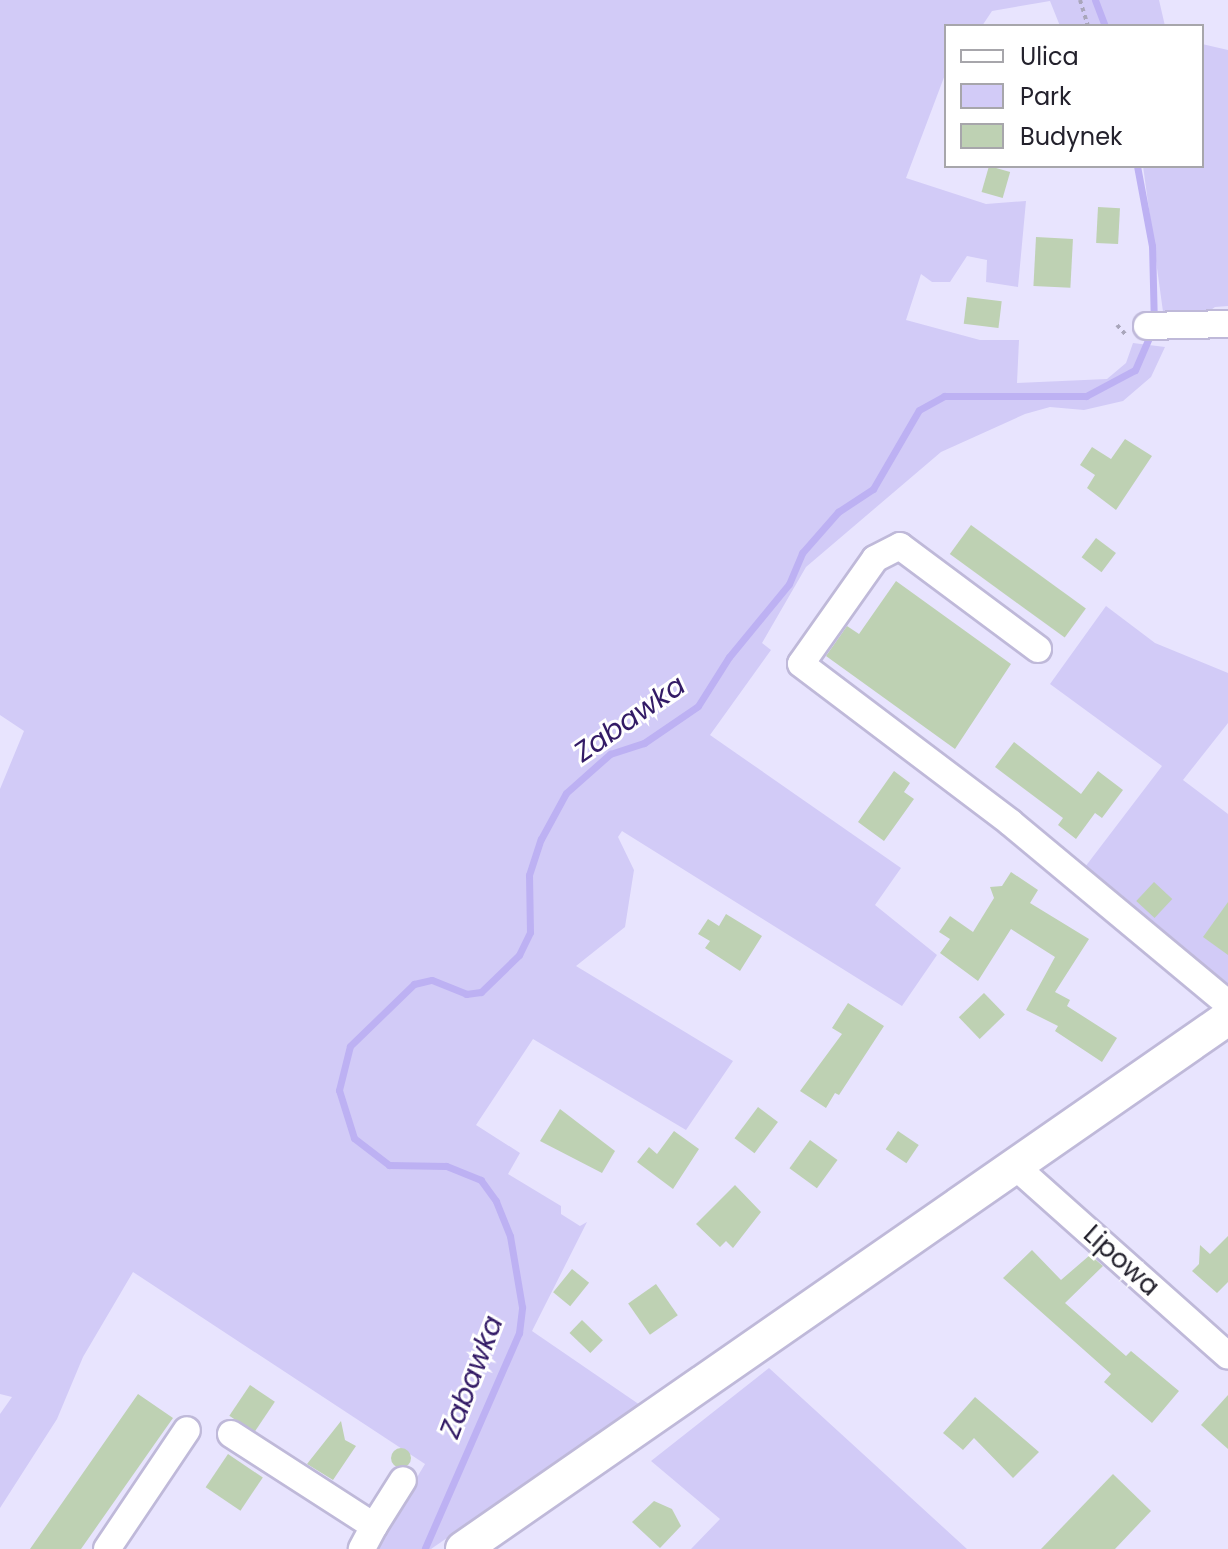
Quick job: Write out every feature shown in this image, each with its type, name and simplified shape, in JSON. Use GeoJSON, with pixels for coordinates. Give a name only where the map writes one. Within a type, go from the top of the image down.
{"type":"FeatureCollection","features":[{"type":"Feature","properties":{"kind":"main road"},"geometry":{"type":"LineString","coordinates":[[463,1549],[1228,1018]]}},
{"type":"Feature","properties":{"kind":"street"},"geometry":{"type":"LineString","coordinates":[[1144,329],[1228,324]]}},
{"type":"Feature","properties":{"kind":"street"},"geometry":{"type":"LineString","coordinates":[[1038,649],[900,546],[875,559],[801,664],[1011,823],[1228,1004]]}},
{"type":"Feature","properties":{"kind":"street","name":"Lipowa"},"geometry":{"type":"LineString","coordinates":[[1015,1166],[1228,1356]]}},
{"type":"Feature","properties":{"kind":"street"},"geometry":{"type":"LineString","coordinates":[[107,1549],[187,1430]]}},
{"type":"Feature","properties":{"kind":"street"},"geometry":{"type":"LineString","coordinates":[[231,1434],[368,1538],[403,1480]]}},
{"type":"Feature","properties":{"kind":"path"},"geometry":{"type":"LineString","coordinates":[[1080,0],[1087,24]]}},
{"type":"Feature","properties":{"kind":"path"},"geometry":{"type":"LineString","coordinates":[[1117,325],[1144,329]]}},
{"type":"Feature","properties":{"kind":"green space"},"geometry":{"type":"Polygon","coordinates":[[[0,0],[1159,0],[1165,24],[1059,24],[1050,1],[992,11],[983,24],[944,24],[944,77],[906,178],[986,204],[1026,201],[1018,287],[986,282],[987,260],[967,256],[950,282],[932,282],[921,274],[906,320],[980,340],[1019,340],[1017,383],[1107,379],[1126,363],[1133,343],[1165,347],[1151,377],[1123,401],[1084,410],[1050,407],[1025,414],[941,452],[806,567],[762,643],[771,650],[710,735],[901,868],[875,905],[937,955],[902,1006],[622,831],[618,837],[634,870],[625,927],[576,966],[733,1061],[686,1130],[533,1039],[476,1125],[520,1153],[508,1174],[561,1206],[561,1214],[580,1226],[587,1222],[532,1331],[640,1405],[431,1549],[374,1549],[425,1464],[133,1272],[83,1357],[57,1419],[0,1508],[0,1414],[12,1397],[0,1394],[0,789],[24,731],[0,715],[0,0]]]}},
{"type":"Feature","properties":{"kind":"green space"},"geometry":{"type":"Polygon","coordinates":[[[1204,44],[1228,50],[1228,306],[1215,307],[1198,319],[1164,319],[1143,168],[1204,168],[1204,44]]]}},
{"type":"Feature","properties":{"kind":"green space"},"geometry":{"type":"Polygon","coordinates":[[[1106,606],[1155,643],[1228,673],[1228,723],[1183,780],[1228,814],[1228,987],[1082,871],[1162,766],[1050,684],[1106,606]]]}},
{"type":"Feature","properties":{"kind":"green space"},"geometry":{"type":"Polygon","coordinates":[[[769,1368],[967,1549],[691,1549],[720,1519],[651,1461],[769,1368]]]}},
{"type":"Feature","properties":{"kind":"building"},"geometry":{"type":"Polygon","coordinates":[[[988,168],[1010,172],[1003,198],[982,192],[988,168]]]}},
{"type":"Feature","properties":{"kind":"building"},"geometry":{"type":"Polygon","coordinates":[[[1098,207],[1120,208],[1118,244],[1096,243],[1098,207]]]}},
{"type":"Feature","properties":{"kind":"building"},"geometry":{"type":"Polygon","coordinates":[[[1036,237],[1073,239],[1070,288],[1033,286],[1036,237]]]}},
{"type":"Feature","properties":{"kind":"building"},"geometry":{"type":"Polygon","coordinates":[[[967,297],[1002,301],[998,328],[964,324],[967,297]]]}},
{"type":"Feature","properties":{"kind":"building"},"geometry":{"type":"Polygon","coordinates":[[[1125,439],[1152,456],[1116,510],[1087,488],[1095,475],[1080,465],[1092,447],[1111,459],[1125,439]]]}},
{"type":"Feature","properties":{"kind":"building"},"geometry":{"type":"Polygon","coordinates":[[[971,525],[1086,608],[1065,638],[950,554],[971,525]]]}},
{"type":"Feature","properties":{"kind":"building"},"geometry":{"type":"Polygon","coordinates":[[[1096,538],[1116,553],[1102,572],[1082,557],[1096,538]]]}},
{"type":"Feature","properties":{"kind":"building"},"geometry":{"type":"Polygon","coordinates":[[[896,581],[1011,664],[955,749],[826,656],[847,626],[859,634],[896,581]]]}},
{"type":"Feature","properties":{"kind":"building"},"geometry":{"type":"Polygon","coordinates":[[[1014,742],[1081,794],[1098,771],[1123,790],[1102,818],[1095,813],[1076,839],[1058,825],[1063,818],[995,767],[1014,742]]]}},
{"type":"Feature","properties":{"kind":"building"},"geometry":{"type":"Polygon","coordinates":[[[894,771],[910,783],[904,792],[914,799],[884,841],[858,822],[894,771]]]}},
{"type":"Feature","properties":{"kind":"building"},"geometry":{"type":"Polygon","coordinates":[[[1011,872],[1038,890],[1030,903],[1089,939],[1055,992],[1070,1000],[1067,1006],[1117,1038],[1102,1062],[1055,1031],[1058,1026],[1026,1010],[1055,957],[1011,929],[978,981],[940,953],[950,939],[939,932],[950,916],[973,932],[994,898],[990,887],[1002,886],[1011,872]]]}},
{"type":"Feature","properties":{"kind":"building"},"geometry":{"type":"Polygon","coordinates":[[[1154,882],[1172,899],[1155,918],[1136,901],[1154,882]]]}},
{"type":"Feature","properties":{"kind":"building"},"geometry":{"type":"Polygon","coordinates":[[[1228,902],[1228,955],[1203,937],[1228,902]]]}},
{"type":"Feature","properties":{"kind":"building"},"geometry":{"type":"Polygon","coordinates":[[[726,914],[762,936],[740,971],[705,948],[710,941],[698,934],[708,919],[719,926],[726,914]]]}},
{"type":"Feature","properties":{"kind":"building"},"geometry":{"type":"Polygon","coordinates":[[[984,993],[1005,1015],[980,1039],[959,1017],[984,993]]]}},
{"type":"Feature","properties":{"kind":"building"},"geometry":{"type":"Polygon","coordinates":[[[848,1003],[884,1026],[839,1095],[835,1093],[826,1108],[800,1091],[842,1034],[832,1028],[848,1003]]]}},
{"type":"Feature","properties":{"kind":"building"},"geometry":{"type":"Polygon","coordinates":[[[758,1107],[778,1122],[754,1153],[735,1138],[758,1107]]]}},
{"type":"Feature","properties":{"kind":"building"},"geometry":{"type":"Polygon","coordinates":[[[560,1109],[615,1151],[602,1173],[540,1141],[560,1109]]]}},
{"type":"Feature","properties":{"kind":"building"},"geometry":{"type":"Polygon","coordinates":[[[674,1131],[699,1149],[673,1189],[637,1162],[649,1147],[657,1154],[674,1131]]]}},
{"type":"Feature","properties":{"kind":"building"},"geometry":{"type":"Polygon","coordinates":[[[898,1131],[919,1145],[906,1163],[886,1149],[898,1131]]]}},
{"type":"Feature","properties":{"kind":"building"},"geometry":{"type":"Polygon","coordinates":[[[810,1140],[838,1160],[817,1188],[789,1168],[810,1140]]]}},
{"type":"Feature","properties":{"kind":"building"},"geometry":{"type":"Polygon","coordinates":[[[735,1185],[761,1212],[733,1248],[726,1241],[720,1247],[696,1224],[735,1185]]]}},
{"type":"Feature","properties":{"kind":"building"},"geometry":{"type":"Polygon","coordinates":[[[1228,1236],[1228,1282],[1217,1293],[1192,1271],[1199,1264],[1200,1245],[1210,1254],[1228,1236]]]}},
{"type":"Feature","properties":{"kind":"building"},"geometry":{"type":"Polygon","coordinates":[[[1032,1250],[1061,1280],[1090,1255],[1103,1266],[1065,1303],[1126,1356],[1131,1351],[1179,1391],[1152,1423],[1104,1382],[1111,1374],[1003,1278],[1032,1250]]]}},
{"type":"Feature","properties":{"kind":"building"},"geometry":{"type":"Polygon","coordinates":[[[572,1269],[589,1283],[570,1306],[553,1292],[572,1269]]]}},
{"type":"Feature","properties":{"kind":"building"},"geometry":{"type":"Polygon","coordinates":[[[656,1284],[678,1315],[650,1335],[628,1304],[656,1284]]]}},
{"type":"Feature","properties":{"kind":"building"},"geometry":{"type":"Polygon","coordinates":[[[582,1320],[603,1340],[590,1353],[569,1333],[582,1320]]]}},
{"type":"Feature","properties":{"kind":"building"},"geometry":{"type":"Polygon","coordinates":[[[250,1385],[275,1402],[254,1432],[229,1416],[250,1385]]]}},
{"type":"Feature","properties":{"kind":"building"},"geometry":{"type":"Polygon","coordinates":[[[138,1394],[173,1418],[81,1549],[30,1549],[138,1394]]]}},
{"type":"Feature","properties":{"kind":"building"},"geometry":{"type":"Polygon","coordinates":[[[1228,1395],[1228,1449],[1201,1425],[1228,1395]]]}},
{"type":"Feature","properties":{"kind":"building"},"geometry":{"type":"Polygon","coordinates":[[[975,1397],[1039,1452],[1013,1478],[974,1438],[963,1450],[943,1433],[975,1397]]]}},
{"type":"Feature","properties":{"kind":"building"},"geometry":{"type":"Polygon","coordinates":[[[341,1421],[345,1440],[356,1446],[333,1480],[307,1464],[341,1421]]]}},
{"type":"Feature","properties":{"kind":"building"},"geometry":{"type":"Polygon","coordinates":[[[401,1448],[408,1451],[411,1458],[408,1465],[401,1468],[394,1465],[391,1458],[394,1451],[401,1448]]]}},
{"type":"Feature","properties":{"kind":"building"},"geometry":{"type":"Polygon","coordinates":[[[228,1454],[263,1477],[240,1511],[206,1487],[228,1454]]]}},
{"type":"Feature","properties":{"kind":"building"},"geometry":{"type":"Polygon","coordinates":[[[1113,1474],[1151,1511],[1115,1549],[1041,1549],[1113,1474]]]}},
{"type":"Feature","properties":{"kind":"building"},"geometry":{"type":"Polygon","coordinates":[[[654,1501],[672,1509],[681,1526],[660,1548],[632,1522],[654,1501]]]}},
{"type":"Feature","properties":{"kind":"waterway","name":"Zabawka"},"geometry":{"type":"LineString","coordinates":[[1095,0],[1104,24]]}},
{"type":"Feature","properties":{"kind":"waterway","name":"Zabawka"},"geometry":{"type":"LineString","coordinates":[[425,1548],[519,1333],[522,1307],[510,1236],[496,1201],[481,1180],[446,1166],[389,1165],[354,1138],[339,1090],[350,1046],[414,984],[432,980],[466,994],[481,992],[519,955],[530,932],[529,875],[541,839],[566,793],[610,754],[644,743],[698,706],[729,657],[789,584],[802,553],[838,512],[873,489],[919,410],[944,396],[1086,396],[1135,370],[1154,326],[1152,246],[1137,168]]}}]}
